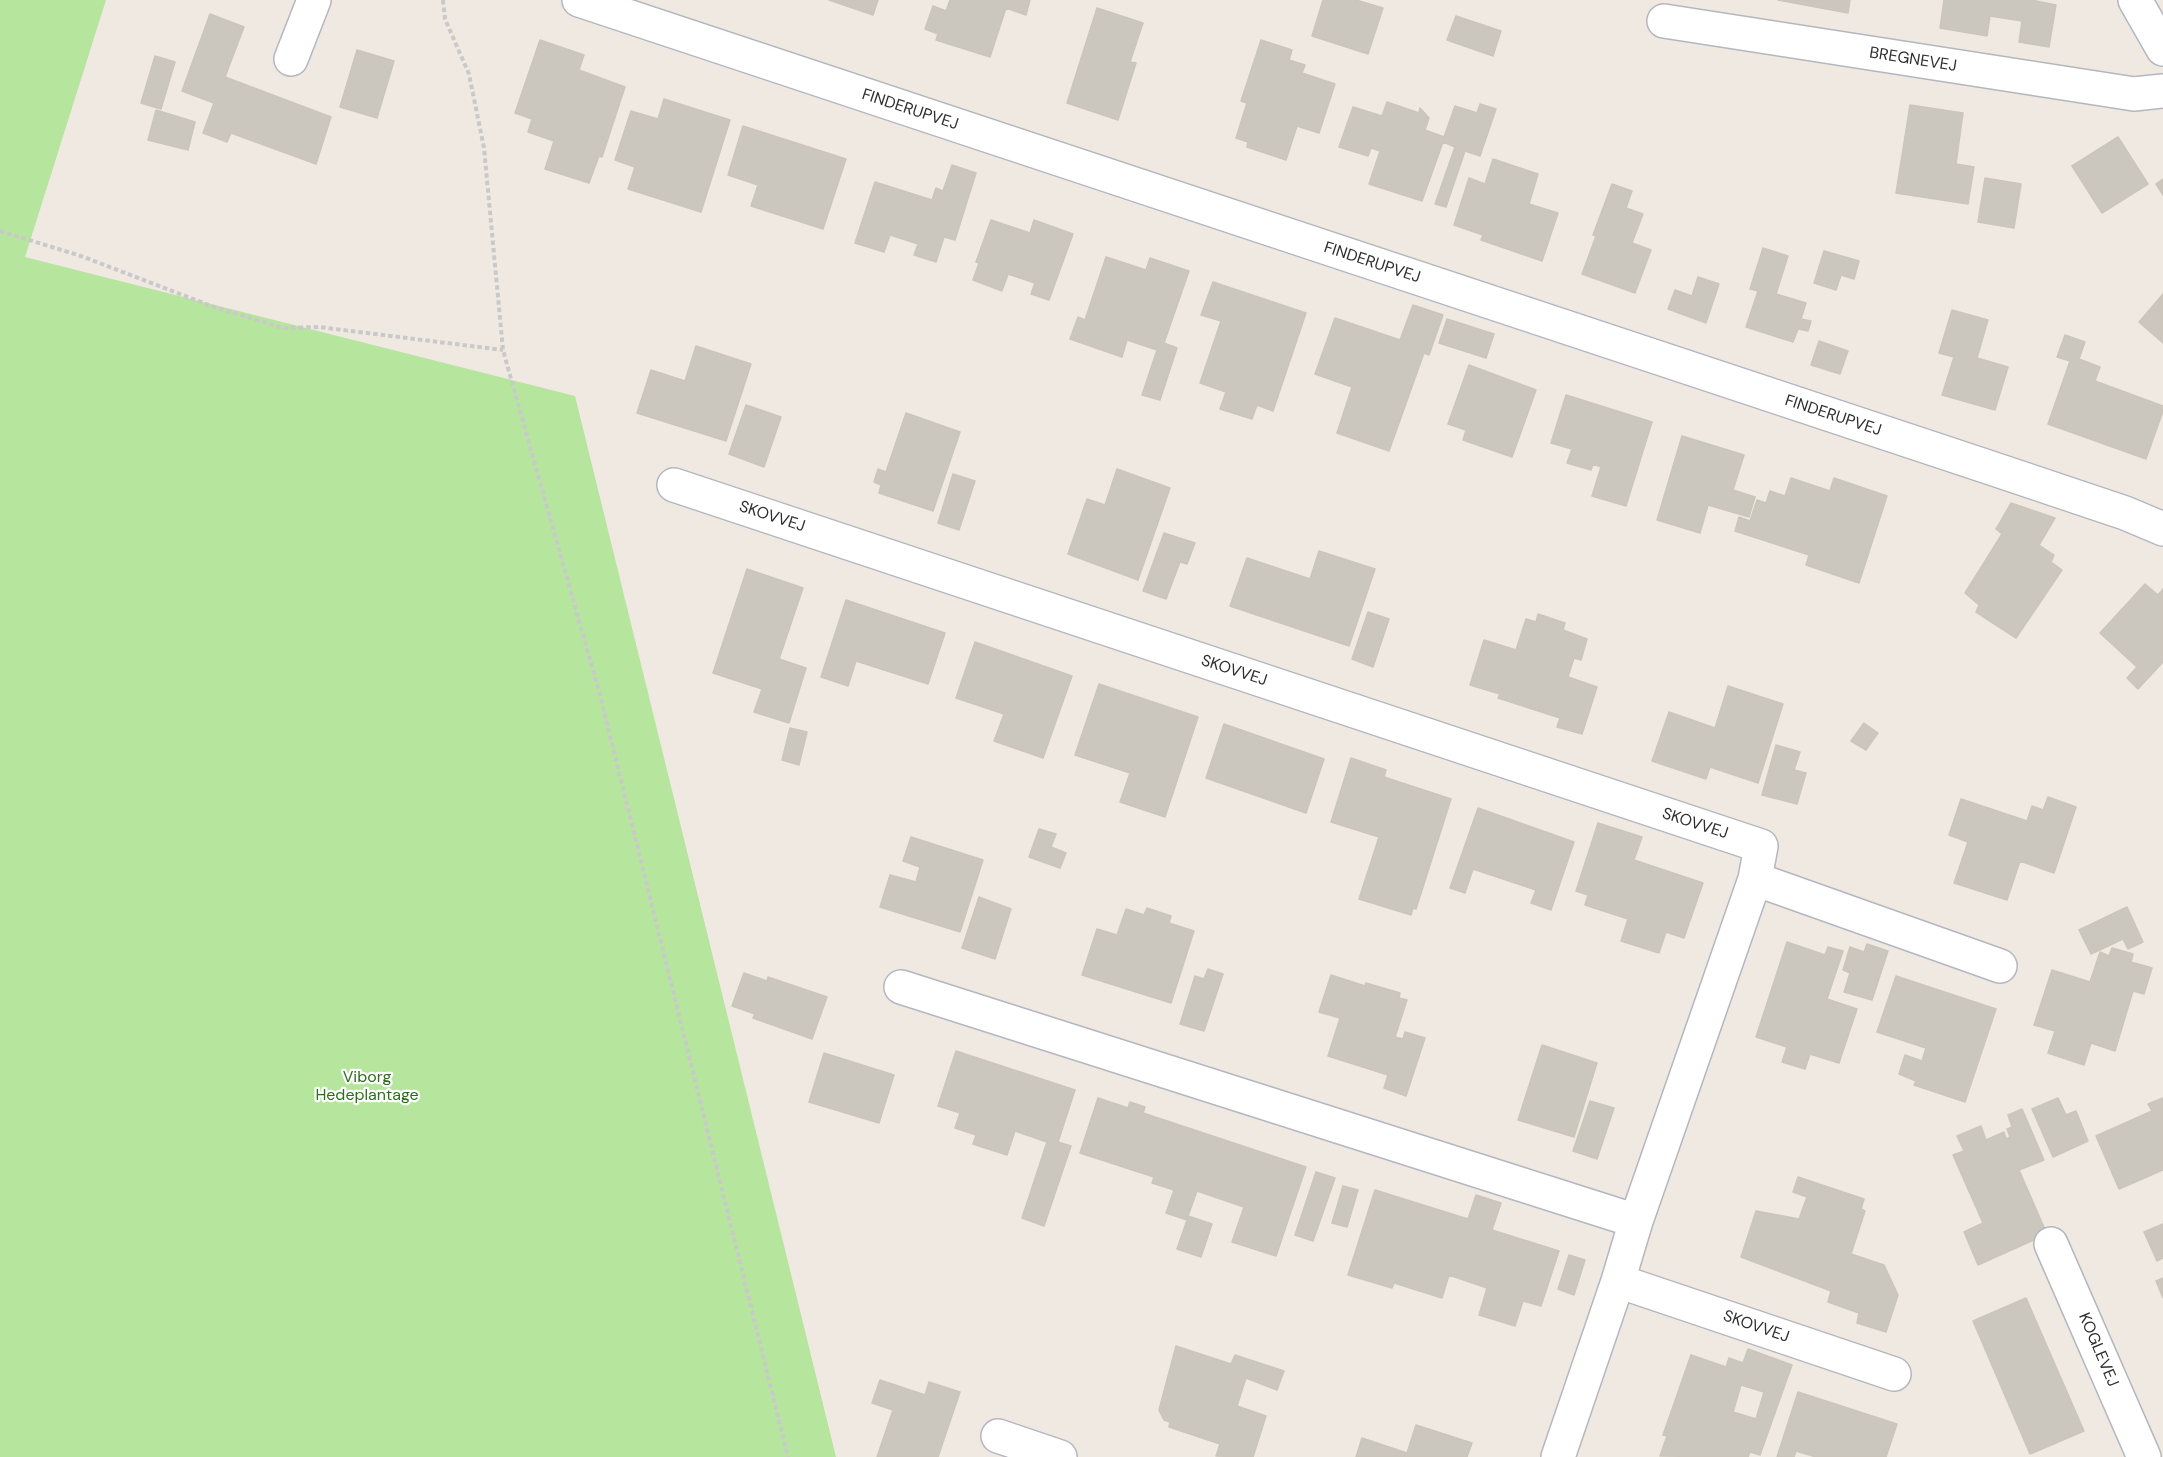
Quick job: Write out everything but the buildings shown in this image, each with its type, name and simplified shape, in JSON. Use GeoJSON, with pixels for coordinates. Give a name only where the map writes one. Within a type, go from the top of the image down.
{"type":"FeatureCollection","features":[{"type":"Feature","properties":{"kind":"street"},"geometry":{"type":"LineString","coordinates":[[291,59],[314,0]]}},
{"type":"Feature","properties":{"kind":"street","name":"FINDERUPVEJ"},"geometry":{"type":"LineString","coordinates":[[579,0],[2126,513],[2163,529]]}},
{"type":"Feature","properties":{"kind":"street"},"geometry":{"type":"LineString","coordinates":[[2135,0],[2163,49]]}},
{"type":"Feature","properties":{"kind":"street","name":"BREGNEVEJ"},"geometry":{"type":"LineString","coordinates":[[1664,21],[2134,94],[2163,90]]}},
{"type":"Feature","properties":{"kind":"street","name":"SKOVVEJ"},"geometry":{"type":"LineString","coordinates":[[674,485],[1761,846],[1755,879],[1636,1221],[1558,1457]]}},
{"type":"Feature","properties":{"kind":"street"},"geometry":{"type":"LineString","coordinates":[[1755,879],[2000,966]]}},
{"type":"Feature","properties":{"kind":"street"},"geometry":{"type":"LineString","coordinates":[[901,987],[1636,1221]]}},
{"type":"Feature","properties":{"kind":"street","name":"KOGLEVEJ"},"geometry":{"type":"LineString","coordinates":[[2051,1244],[2144,1457]]}},
{"type":"Feature","properties":{"kind":"street","name":"SKOVVEJ"},"geometry":{"type":"LineString","coordinates":[[1618,1281],[1894,1374]]}},
{"type":"Feature","properties":{"kind":"street"},"geometry":{"type":"LineString","coordinates":[[998,1436],[1060,1457]]}},
{"type":"Feature","properties":{"kind":"path"},"geometry":{"type":"LineString","coordinates":[[443,0],[445,19],[469,74],[484,148],[503,350],[600,699],[788,1457]]}},
{"type":"Feature","properties":{"kind":"path"},"geometry":{"type":"LineString","coordinates":[[0,231],[81,256],[214,307],[283,328],[319,327],[503,350]]}},
{"type":"Feature","properties":{"kind":"green space","name":"Viborg Hedeplantage"},"geometry":{"type":"Polygon","coordinates":[[[0,0],[106,0],[25,257],[575,396],[836,1457],[0,1457],[0,0]]]}}]}
